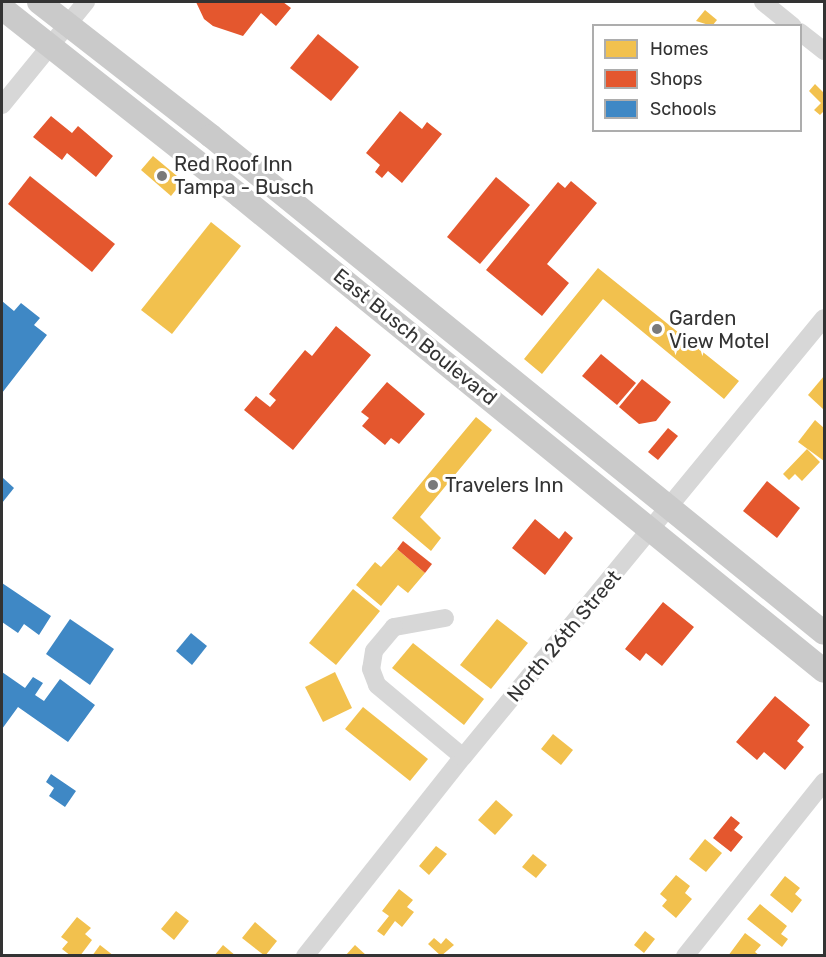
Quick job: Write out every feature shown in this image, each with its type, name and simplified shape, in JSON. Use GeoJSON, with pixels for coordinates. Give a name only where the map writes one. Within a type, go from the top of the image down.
{"type":"FeatureCollection","features":[{"type":"Feature","properties":{"kind":"main road","name":"East Busch Boulevard"},"geometry":{"type":"LineString","coordinates":[[39,2],[457,335],[825,633]]}},
{"type":"Feature","properties":{"kind":"main road","name":"East Busch Boulevard"},"geometry":{"type":"LineString","coordinates":[[2,9],[311,253],[825,671]]}},
{"type":"Feature","properties":{"kind":"main road"},"geometry":{"type":"LineString","coordinates":[[311,253],[350,266],[438,337],[457,335]]}},
{"type":"Feature","properties":{"kind":"street"},"geometry":{"type":"LineString","coordinates":[[2,105],[86,2]]}},
{"type":"Feature","properties":{"kind":"street"},"geometry":{"type":"LineString","coordinates":[[763,2],[790,24]]}},
{"type":"Feature","properties":{"kind":"street"},"geometry":{"type":"LineString","coordinates":[[802,33],[825,51]]}},
{"type":"Feature","properties":{"kind":"street","name":"North 26th Street"},"geometry":{"type":"LineString","coordinates":[[305,956],[463,757],[825,318]]}},
{"type":"Feature","properties":{"kind":"street"},"geometry":{"type":"LineString","coordinates":[[445,618],[394,627],[374,651],[370,669],[377,685],[463,757]]}},
{"type":"Feature","properties":{"kind":"street"},"geometry":{"type":"LineString","coordinates":[[685,956],[825,782]]}},
{"type":"Feature","properties":{"kind":"building: Homes"},"geometry":{"type":"Polygon","coordinates":[[[705,10],[717,20],[714,24],[696,21],[705,10]]]}},
{"type":"Feature","properties":{"kind":"building: Homes"},"geometry":{"type":"Polygon","coordinates":[[[815,84],[824,93],[824,111],[820,115],[814,110],[821,103],[809,91],[815,84]]]}},
{"type":"Feature","properties":{"kind":"building: Homes","name":"Red Roof Inn Tampa - Busch"},"geometry":{"type":"Polygon","coordinates":[[[153,156],[183,181],[171,196],[141,170],[153,156]]]}},
{"type":"Feature","properties":{"kind":"building: Homes"},"geometry":{"type":"Polygon","coordinates":[[[211,222],[241,246],[172,334],[141,310],[211,222]]]}},
{"type":"Feature","properties":{"kind":"building: Homes","name":"Garden View Motel"},"geometry":{"type":"Polygon","coordinates":[[[598,268],[739,381],[724,399],[603,299],[542,374],[524,359],[598,268]]]}},
{"type":"Feature","properties":{"kind":"building: Homes"},"geometry":{"type":"Polygon","coordinates":[[[824,376],[824,410],[808,395],[824,376]]]}},
{"type":"Feature","properties":{"kind":"building: Homes","name":"Travelers Inn"},"geometry":{"type":"Polygon","coordinates":[[[476,417],[492,430],[420,517],[441,538],[431,551],[392,518],[476,417]]]}},
{"type":"Feature","properties":{"kind":"building: Homes"},"geometry":{"type":"Polygon","coordinates":[[[815,420],[824,428],[824,461],[798,442],[815,420]]]}},
{"type":"Feature","properties":{"kind":"building: Homes"},"geometry":{"type":"Polygon","coordinates":[[[807,449],[820,462],[802,481],[795,474],[789,480],[783,474],[807,449]]]}},
{"type":"Feature","properties":{"kind":"building: Homes"},"geometry":{"type":"Polygon","coordinates":[[[397,549],[425,573],[408,593],[398,585],[381,606],[356,585],[375,562],[381,567],[397,549]]]}},
{"type":"Feature","properties":{"kind":"building: Homes"},"geometry":{"type":"Polygon","coordinates":[[[353,589],[380,611],[336,665],[309,643],[353,589]]]}},
{"type":"Feature","properties":{"kind":"building: Homes"},"geometry":{"type":"Polygon","coordinates":[[[497,619],[528,643],[491,689],[460,665],[497,619]]]}},
{"type":"Feature","properties":{"kind":"building: Homes"},"geometry":{"type":"Polygon","coordinates":[[[413,643],[484,699],[464,725],[392,668],[413,643]]]}},
{"type":"Feature","properties":{"kind":"building: Homes"},"geometry":{"type":"Polygon","coordinates":[[[335,672],[352,708],[323,722],[305,687],[335,672]]]}},
{"type":"Feature","properties":{"kind":"building: Homes"},"geometry":{"type":"Polygon","coordinates":[[[363,707],[428,759],[410,781],[345,729],[363,707]]]}},
{"type":"Feature","properties":{"kind":"building: Homes"},"geometry":{"type":"Polygon","coordinates":[[[553,734],[573,750],[561,765],[541,749],[553,734]]]}},
{"type":"Feature","properties":{"kind":"building: Homes"},"geometry":{"type":"Polygon","coordinates":[[[496,800],[513,815],[495,835],[478,820],[496,800]]]}},
{"type":"Feature","properties":{"kind":"building: Homes"},"geometry":{"type":"Polygon","coordinates":[[[705,839],[722,853],[706,872],[689,859],[705,839]]]}},
{"type":"Feature","properties":{"kind":"building: Homes"},"geometry":{"type":"Polygon","coordinates":[[[436,846],[447,854],[429,875],[419,866],[436,846]]]}},
{"type":"Feature","properties":{"kind":"building: Homes"},"geometry":{"type":"Polygon","coordinates":[[[533,854],[547,865],[536,878],[522,867],[533,854]]]}},
{"type":"Feature","properties":{"kind":"building: Homes"},"geometry":{"type":"Polygon","coordinates":[[[676,875],[690,886],[685,893],[692,899],[676,918],[662,906],[667,900],[660,894],[676,875]]]}},
{"type":"Feature","properties":{"kind":"building: Homes"},"geometry":{"type":"Polygon","coordinates":[[[785,876],[800,888],[795,894],[802,900],[792,913],[770,895],[785,876]]]}},
{"type":"Feature","properties":{"kind":"building: Homes"},"geometry":{"type":"Polygon","coordinates":[[[399,889],[413,900],[407,907],[414,912],[402,927],[395,921],[384,936],[377,931],[389,916],[382,911],[399,889]]]}},
{"type":"Feature","properties":{"kind":"building: Homes"},"geometry":{"type":"Polygon","coordinates":[[[760,904],[787,926],[781,934],[788,939],[782,947],[747,919],[760,904]]]}},
{"type":"Feature","properties":{"kind":"building: Homes"},"geometry":{"type":"Polygon","coordinates":[[[176,911],[189,921],[174,940],[161,929],[176,911]]]}},
{"type":"Feature","properties":{"kind":"building: Homes"},"geometry":{"type":"Polygon","coordinates":[[[77,917],[91,928],[85,934],[92,940],[80,956],[71,956],[62,949],[68,942],[61,937],[77,917]]]}},
{"type":"Feature","properties":{"kind":"building: Homes"},"geometry":{"type":"Polygon","coordinates":[[[255,922],[277,941],[265,956],[242,938],[255,922]]]}},
{"type":"Feature","properties":{"kind":"building: Homes"},"geometry":{"type":"Polygon","coordinates":[[[645,931],[655,939],[644,953],[634,945],[645,931]]]}},
{"type":"Feature","properties":{"kind":"building: Homes"},"geometry":{"type":"Polygon","coordinates":[[[745,933],[761,945],[755,952],[760,956],[728,956],[745,933]]]}},
{"type":"Feature","properties":{"kind":"building: Homes"},"geometry":{"type":"Polygon","coordinates":[[[434,938],[441,944],[446,938],[454,945],[441,956],[428,944],[434,938]]]}},
{"type":"Feature","properties":{"kind":"building: Homes"},"geometry":{"type":"Polygon","coordinates":[[[100,945],[114,956],[92,956],[100,945]]]}},
{"type":"Feature","properties":{"kind":"building: Homes"},"geometry":{"type":"Polygon","coordinates":[[[223,945],[236,956],[214,956],[223,945]]]}},
{"type":"Feature","properties":{"kind":"building: Homes"},"geometry":{"type":"Polygon","coordinates":[[[355,945],[367,956],[345,956],[355,945]]]}},
{"type":"Feature","properties":{"kind":"building: Shops"},"geometry":{"type":"Polygon","coordinates":[[[196,2],[283,2],[291,8],[276,26],[261,13],[243,36],[213,26],[204,19],[196,2]]]}},
{"type":"Feature","properties":{"kind":"building: Shops"},"geometry":{"type":"Polygon","coordinates":[[[318,34],[359,67],[331,101],[290,68],[318,34]]]}},
{"type":"Feature","properties":{"kind":"building: Shops"},"geometry":{"type":"Polygon","coordinates":[[[400,111],[422,129],[427,122],[442,134],[402,183],[388,171],[382,178],[375,172],[380,165],[366,153],[400,111]]]}},
{"type":"Feature","properties":{"kind":"building: Shops"},"geometry":{"type":"Polygon","coordinates":[[[51,116],[72,133],[78,126],[113,156],[96,177],[67,153],[62,160],[33,137],[51,116]]]}},
{"type":"Feature","properties":{"kind":"building: Shops"},"geometry":{"type":"Polygon","coordinates":[[[30,176],[115,244],[92,272],[8,204],[30,176]]]}},
{"type":"Feature","properties":{"kind":"building: Shops"},"geometry":{"type":"Polygon","coordinates":[[[496,177],[530,205],[480,264],[447,237],[496,177]]]}},
{"type":"Feature","properties":{"kind":"building: Shops"},"geometry":{"type":"Polygon","coordinates":[[[571,181],[597,203],[547,264],[569,283],[542,316],[486,270],[558,182],[565,188],[571,181]]]}},
{"type":"Feature","properties":{"kind":"building: Shops"},"geometry":{"type":"Polygon","coordinates":[[[336,326],[371,355],[293,450],[244,410],[256,396],[270,407],[276,400],[269,394],[305,350],[312,356],[336,326]]]}},
{"type":"Feature","properties":{"kind":"building: Shops"},"geometry":{"type":"Polygon","coordinates":[[[601,354],[636,383],[617,405],[582,376],[601,354]]]}},
{"type":"Feature","properties":{"kind":"building: Shops"},"geometry":{"type":"Polygon","coordinates":[[[642,379],[671,402],[656,421],[639,424],[619,407],[642,379]]]}},
{"type":"Feature","properties":{"kind":"building: Shops"},"geometry":{"type":"Polygon","coordinates":[[[387,382],[425,414],[399,444],[391,438],[385,445],[362,426],[369,418],[361,412],[387,382]]]}},
{"type":"Feature","properties":{"kind":"building: Shops"},"geometry":{"type":"Polygon","coordinates":[[[668,428],[678,436],[658,460],[648,452],[668,428]]]}},
{"type":"Feature","properties":{"kind":"building: Shops"},"geometry":{"type":"Polygon","coordinates":[[[767,481],[800,508],[777,538],[743,511],[767,481]]]}},
{"type":"Feature","properties":{"kind":"building: Shops"},"geometry":{"type":"Polygon","coordinates":[[[535,519],[559,539],[565,531],[573,538],[545,575],[512,548],[535,519]]]}},
{"type":"Feature","properties":{"kind":"building: Shops"},"geometry":{"type":"Polygon","coordinates":[[[403,541],[432,564],[425,573],[397,549],[403,541]]]}},
{"type":"Feature","properties":{"kind":"building: Shops"},"geometry":{"type":"Polygon","coordinates":[[[663,602],[694,627],[662,666],[646,653],[640,661],[625,649],[663,602]]]}},
{"type":"Feature","properties":{"kind":"building: Shops"},"geometry":{"type":"Polygon","coordinates":[[[775,696],[810,725],[797,741],[804,747],[785,770],[764,752],[757,760],[736,742],[775,696]]]}},
{"type":"Feature","properties":{"kind":"building: Shops"},"geometry":{"type":"Polygon","coordinates":[[[731,816],[740,823],[734,830],[743,837],[731,852],[713,838],[731,816]]]}},
{"type":"Feature","properties":{"kind":"building: Schools"},"geometry":{"type":"Polygon","coordinates":[[[2,301],[14,311],[21,303],[40,318],[34,325],[47,335],[2,393],[2,301]]]}},
{"type":"Feature","properties":{"kind":"building: Schools"},"geometry":{"type":"Polygon","coordinates":[[[2,477],[14,488],[2,503],[2,477]]]}},
{"type":"Feature","properties":{"kind":"building: Schools"},"geometry":{"type":"Polygon","coordinates":[[[2,583],[51,616],[39,635],[24,624],[18,633],[2,622],[2,583]]]}},
{"type":"Feature","properties":{"kind":"building: Schools"},"geometry":{"type":"Polygon","coordinates":[[[70,619],[114,649],[90,685],[46,654],[70,619]]]}},
{"type":"Feature","properties":{"kind":"building: Schools"},"geometry":{"type":"Polygon","coordinates":[[[191,633],[207,646],[192,665],[176,651],[191,633]]]}},
{"type":"Feature","properties":{"kind":"building: Schools"},"geometry":{"type":"Polygon","coordinates":[[[2,672],[25,688],[33,677],[43,683],[35,695],[44,701],[60,679],[95,705],[68,742],[18,707],[2,729],[2,672]]]}},
{"type":"Feature","properties":{"kind":"building: Schools"},"geometry":{"type":"Polygon","coordinates":[[[51,774],[76,791],[65,807],[49,796],[54,788],[46,782],[51,774]]]}},
{"type":"Feature","properties":{"kind":"place","name":"Red Roof Inn Tampa - Busch"},"geometry":{"type":"Point","coordinates":[162,176]}},
{"type":"Feature","properties":{"kind":"place","name":"Garden View Motel"},"geometry":{"type":"Point","coordinates":[657,329]}},
{"type":"Feature","properties":{"kind":"place","name":"Travelers Inn"},"geometry":{"type":"Point","coordinates":[433,485]}}]}
